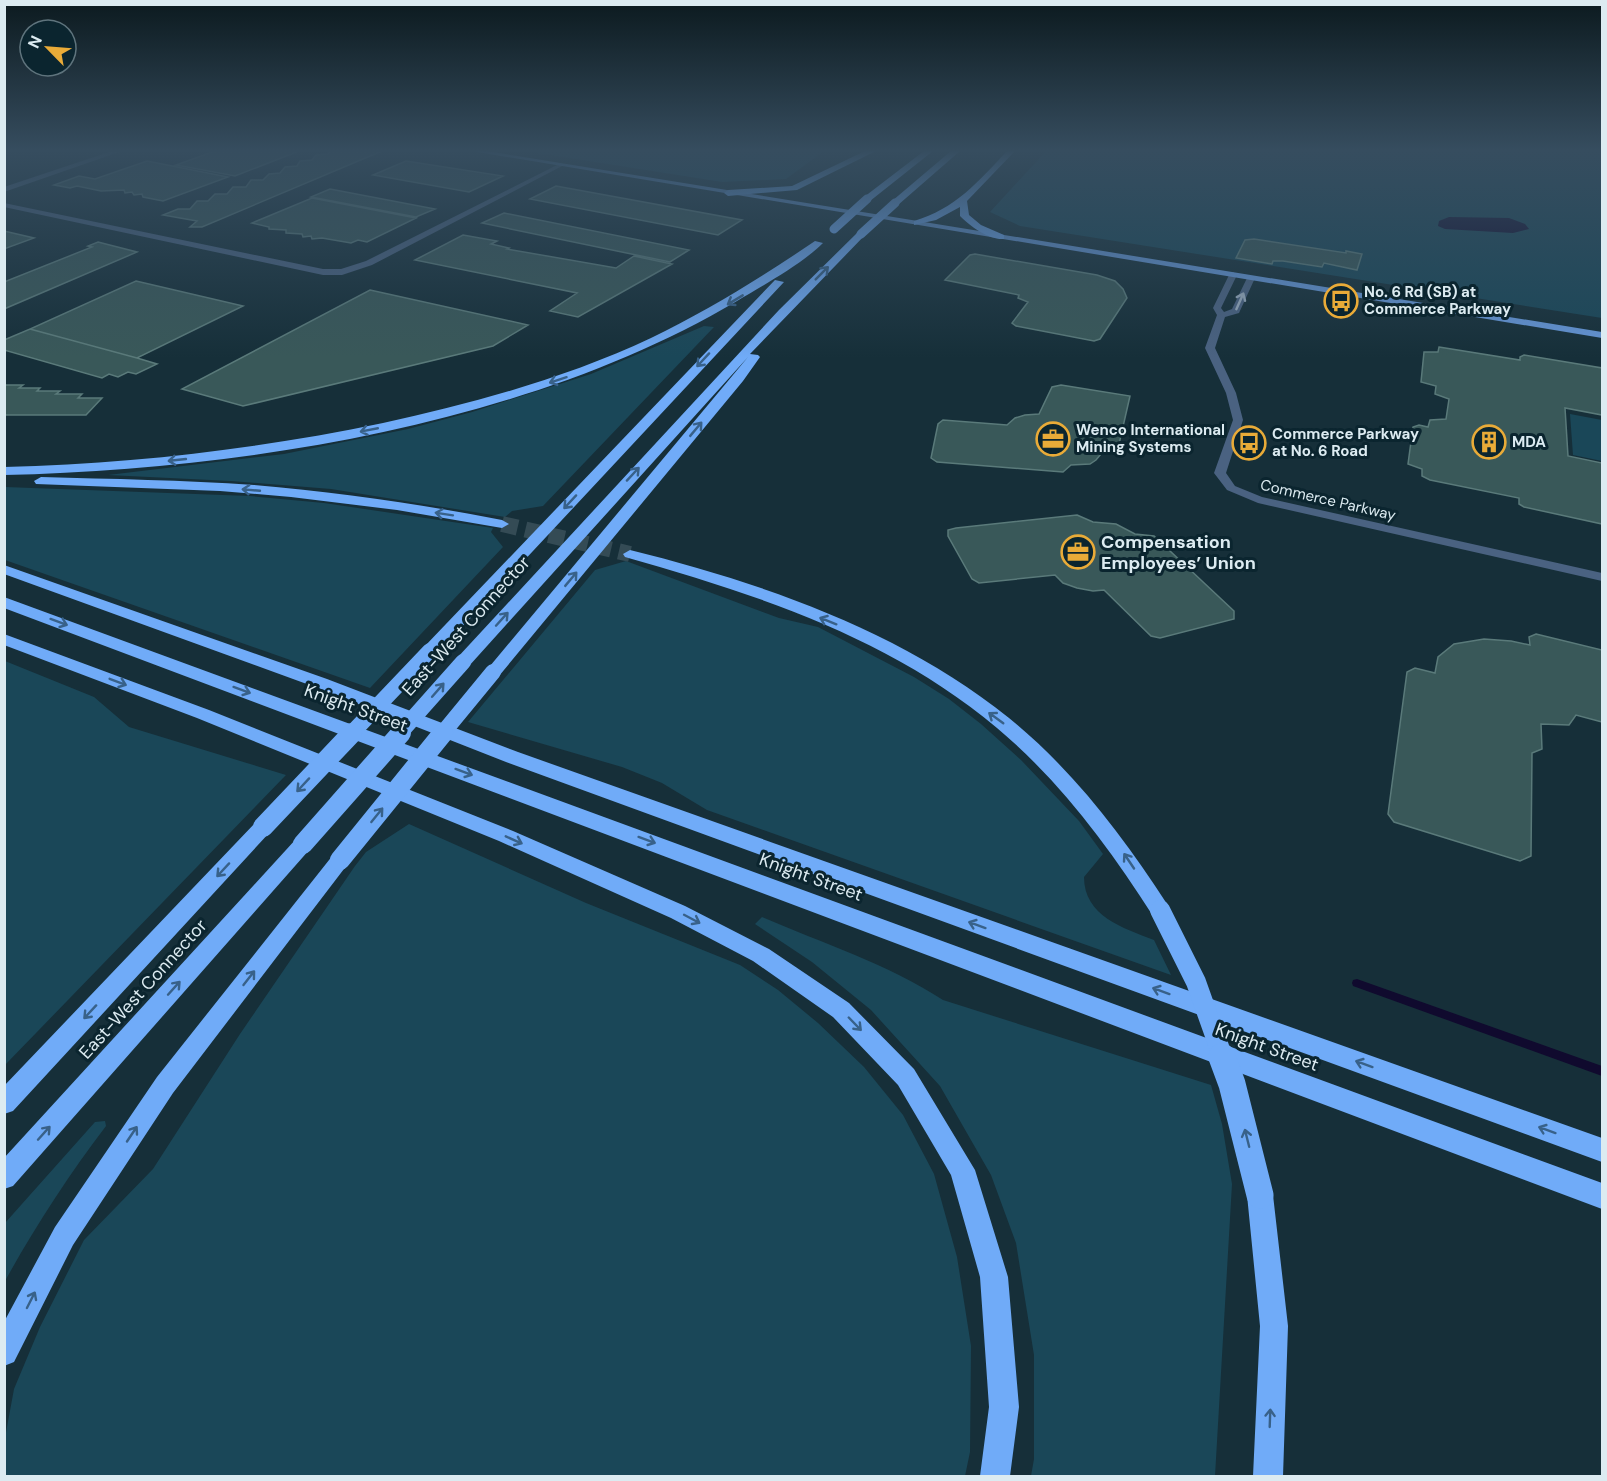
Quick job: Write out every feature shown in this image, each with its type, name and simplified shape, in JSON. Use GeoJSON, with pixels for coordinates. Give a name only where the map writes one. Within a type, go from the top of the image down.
{"type":"FeatureCollection","features":[{"type":"Feature","properties":{"kind":"highway","name":"East-West Connector"},"geometry":{"type":"LineString","coordinates":[[4,1102],[750,311],[844,220]]}},
{"type":"Feature","properties":{"kind":"highway","name":"East-West Connector"},"geometry":{"type":"LineString","coordinates":[[4,1177],[463,662],[783,312],[876,220]]}},
{"type":"Feature","properties":{"kind":"highway"},"geometry":{"type":"LineString","coordinates":[[917,223],[926,220]]}},
{"type":"Feature","properties":{"kind":"highway"},"geometry":{"type":"LineString","coordinates":[[970,220],[978,227],[1001,237]]}},
{"type":"Feature","properties":{"kind":"highway"},"geometry":{"type":"LineString","coordinates":[[4,471],[106,467],[191,459],[294,445],[406,423],[500,399],[585,371],[657,341],[726,305],[774,276],[818,243]]}},
{"type":"Feature","properties":{"kind":"highway"},"geometry":{"type":"LineString","coordinates":[[4,1353],[64,1236],[165,1085],[340,860],[493,672],[739,378],[783,312]]}},
{"type":"Feature","properties":{"kind":"highway"},"geometry":{"type":"LineString","coordinates":[[4,481],[200,486],[275,492],[394,506],[502,524]]}},
{"type":"Feature","properties":{"kind":"highway"},"geometry":{"type":"LineString","coordinates":[[630,554],[716,578],[853,630],[953,687],[1003,723],[1090,810],[1128,858],[1160,910],[1196,982],[1232,1084],[1260,1195],[1274,1326],[1268,1476]]}},
{"type":"Feature","properties":{"kind":"highway","name":"Knight Street"},"geometry":{"type":"LineString","coordinates":[[4,568],[321,683],[512,757],[1602,1150]]}},
{"type":"Feature","properties":{"kind":"highway","name":"Knight Street"},"geometry":{"type":"LineString","coordinates":[[4,602],[1602,1196]]}},
{"type":"Feature","properties":{"kind":"highway"},"geometry":{"type":"LineString","coordinates":[[4,639],[203,714],[495,832],[678,912],[761,956],[841,1010],[906,1077],[962,1170],[994,1277],[1004,1407],[995,1476]]}},
{"type":"Feature","properties":{"kind":"main road"},"geometry":{"type":"LineString","coordinates":[[899,220],[1602,335]]}},
{"type":"Feature","properties":{"kind":"street"},"geometry":{"type":"LineString","coordinates":[[76,220],[323,272],[342,272],[369,263],[453,220]]}},
{"type":"Feature","properties":{"kind":"street","name":"Commerce Parkway"},"geometry":{"type":"LineString","coordinates":[[1233,275],[1217,308],[1221,315],[1210,348],[1231,393],[1238,420],[1220,473],[1231,488],[1258,500],[1602,577]]}},
{"type":"Feature","properties":{"kind":"street"},"geometry":{"type":"LineString","coordinates":[[1221,315],[1236,311],[1251,278]]}},
{"type":"Feature","properties":{"kind":"shaded area"},"geometry":{"type":"Polygon","coordinates":[[[1007,220],[1602,220],[1602,318],[1020,226],[1007,220]]]}},
{"type":"Feature","properties":{"kind":"shaded area"},"geometry":{"type":"Polygon","coordinates":[[[1515,220],[1525,224],[1529,229],[1513,233],[1445,229],[1438,226],[1439,221],[1515,220]]]}},
{"type":"Feature","properties":{"kind":"shaded area"},"geometry":{"type":"Polygon","coordinates":[[[704,326],[714,327],[543,506],[512,511],[505,517],[331,489],[108,475],[284,454],[408,429],[472,412],[591,374],[704,326]]]}},
{"type":"Feature","properties":{"kind":"shaded area"},"geometry":{"type":"Polygon","coordinates":[[[1570,414],[1602,420],[1602,461],[1573,455],[1570,414]]]}},
{"type":"Feature","properties":{"kind":"shaded area"},"geometry":{"type":"Polygon","coordinates":[[[5,487],[250,496],[324,503],[493,528],[491,532],[503,547],[370,688],[5,560],[5,487]]]}},
{"type":"Feature","properties":{"kind":"shaded area"},"geometry":{"type":"Polygon","coordinates":[[[626,561],[779,618],[818,627],[914,677],[949,699],[1021,760],[1079,821],[1103,854],[1084,877],[1091,902],[1107,919],[1154,940],[1171,975],[707,810],[662,783],[622,767],[468,722],[595,570],[626,561]]]}},
{"type":"Feature","properties":{"kind":"shaded area"},"geometry":{"type":"Polygon","coordinates":[[[5,661],[94,697],[129,727],[286,775],[5,1065],[5,661]]]}},
{"type":"Feature","properties":{"kind":"shaded area"},"geometry":{"type":"Polygon","coordinates":[[[409,824],[586,903],[740,965],[778,990],[818,1023],[864,1067],[903,1115],[934,1174],[957,1257],[971,1346],[970,1452],[965,1476],[5,1476],[5,1438],[14,1389],[40,1327],[84,1240],[153,1169],[240,1034],[355,866],[366,852],[409,824]]]}},
{"type":"Feature","properties":{"kind":"shaded area"},"geometry":{"type":"Polygon","coordinates":[[[762,917],[900,975],[943,1000],[1211,1085],[1222,1124],[1232,1184],[1215,1476],[1031,1476],[1034,1459],[1034,1355],[1016,1243],[991,1175],[940,1086],[871,1010],[812,962],[755,924],[762,917]]]}},
{"type":"Feature","properties":{"kind":"shaded area"},"geometry":{"type":"Polygon","coordinates":[[[105,1121],[106,1126],[52,1202],[5,1281],[5,1223],[95,1122],[105,1121]]]}},
{"type":"Feature","properties":{"kind":"building"},"geometry":{"type":"Polygon","coordinates":[[[192,220],[218,220],[202,227],[190,227],[197,221],[192,220]]]}},
{"type":"Feature","properties":{"kind":"building"},"geometry":{"type":"Polygon","coordinates":[[[259,220],[412,220],[367,242],[358,240],[351,243],[322,238],[312,239],[311,236],[303,237],[302,234],[286,233],[286,230],[269,229],[269,227],[252,223],[259,220]]]}},
{"type":"Feature","properties":{"kind":"building"},"geometry":{"type":"Polygon","coordinates":[[[488,220],[540,220],[689,250],[670,262],[482,223],[488,220]]]}},
{"type":"Feature","properties":{"kind":"building"},"geometry":{"type":"Polygon","coordinates":[[[640,220],[742,220],[718,235],[640,220]]]}},
{"type":"Feature","properties":{"kind":"building"},"geometry":{"type":"Polygon","coordinates":[[[4,231],[34,238],[4,249],[4,231]]]}},
{"type":"Feature","properties":{"kind":"building"},"geometry":{"type":"Polygon","coordinates":[[[463,235],[497,241],[491,244],[509,248],[507,249],[616,268],[634,256],[672,264],[578,317],[550,311],[577,293],[415,260],[463,235]]]}},
{"type":"Feature","properties":{"kind":"building"},"geometry":{"type":"Polygon","coordinates":[[[1254,239],[1362,254],[1357,270],[1324,263],[1322,267],[1283,261],[1273,261],[1272,264],[1236,258],[1245,240],[1254,239]]]}},
{"type":"Feature","properties":{"kind":"building"},"geometry":{"type":"Polygon","coordinates":[[[98,242],[137,252],[4,309],[4,282],[92,247],[88,246],[98,242]]]}},
{"type":"Feature","properties":{"kind":"building"},"geometry":{"type":"Polygon","coordinates":[[[970,255],[1097,275],[1115,281],[1123,289],[1127,298],[1100,339],[1094,341],[1016,326],[1012,323],[1028,302],[1018,298],[1019,295],[945,280],[970,255]]]}},
{"type":"Feature","properties":{"kind":"building"},"geometry":{"type":"Polygon","coordinates":[[[136,281],[243,306],[137,358],[30,329],[136,281]]]}},
{"type":"Feature","properties":{"kind":"building"},"geometry":{"type":"Polygon","coordinates":[[[370,290],[528,325],[493,346],[243,406],[182,389],[370,290]]]}},
{"type":"Feature","properties":{"kind":"building"},"geometry":{"type":"Polygon","coordinates":[[[30,329],[157,364],[136,374],[128,372],[118,377],[109,374],[102,378],[4,350],[4,340],[30,329]]]}},
{"type":"Feature","properties":{"kind":"building","name":"MDA"},"geometry":{"type":"Polygon","coordinates":[[[1439,347],[1520,360],[1520,357],[1524,355],[1602,368],[1602,415],[1565,408],[1568,456],[1602,463],[1602,524],[1524,507],[1519,504],[1519,498],[1430,480],[1422,476],[1422,469],[1408,464],[1413,427],[1419,425],[1428,427],[1430,420],[1446,419],[1449,399],[1435,394],[1436,386],[1421,382],[1424,352],[1438,352],[1439,347]]]}},
{"type":"Feature","properties":{"kind":"building"},"geometry":{"type":"Polygon","coordinates":[[[4,385],[40,388],[37,391],[60,391],[56,394],[82,394],[78,398],[102,398],[86,415],[4,415],[4,385]]]}},
{"type":"Feature","properties":{"kind":"building"},"geometry":{"type":"Polygon","coordinates":[[[1061,385],[1130,396],[1117,453],[1101,454],[1090,464],[1071,465],[1063,472],[937,462],[931,458],[938,424],[943,420],[1007,425],[1015,418],[1039,414],[1052,387],[1061,385]]]}},
{"type":"Feature","properties":{"kind":"building"},"geometry":{"type":"Polygon","coordinates":[[[1077,515],[1093,522],[1116,524],[1135,534],[1154,536],[1234,611],[1234,619],[1160,638],[1151,636],[1104,590],[1093,591],[1077,588],[1063,583],[1055,575],[979,583],[972,579],[948,536],[948,530],[956,528],[1077,515]]]}},
{"type":"Feature","properties":{"kind":"building"},"geometry":{"type":"Polygon","coordinates":[[[1536,634],[1602,650],[1602,722],[1576,715],[1569,725],[1541,724],[1542,749],[1532,753],[1531,856],[1520,861],[1394,822],[1388,814],[1407,672],[1415,668],[1435,673],[1438,657],[1454,644],[1484,639],[1530,645],[1529,637],[1536,634]]]}},
{"type":"Feature","properties":{"kind":"waterway"},"geometry":{"type":"LineString","coordinates":[[1357,983],[1602,1071]]}},
{"type":"Feature","properties":{"kind":"tunnel"},"geometry":{"type":"LineString","coordinates":[[502,524],[630,554]]}},
{"type":"Feature","properties":{"kind":"place","name":"No. 6 Rd (SB) at Commerce Parkway"},"geometry":{"type":"Point","coordinates":[1341,301]}},
{"type":"Feature","properties":{"kind":"place","name":"Wenco International Mining Systems"},"geometry":{"type":"Point","coordinates":[1053,439]}},
{"type":"Feature","properties":{"kind":"place","name":"MDA"},"geometry":{"type":"Point","coordinates":[1489,442]}},
{"type":"Feature","properties":{"kind":"place","name":"Commerce Parkway at No. 6 Road"},"geometry":{"type":"Point","coordinates":[1249,443]}},
{"type":"Feature","properties":{"kind":"place","name":"Compensation Employees’ Union"},"geometry":{"type":"Point","coordinates":[1078,552]}}]}
